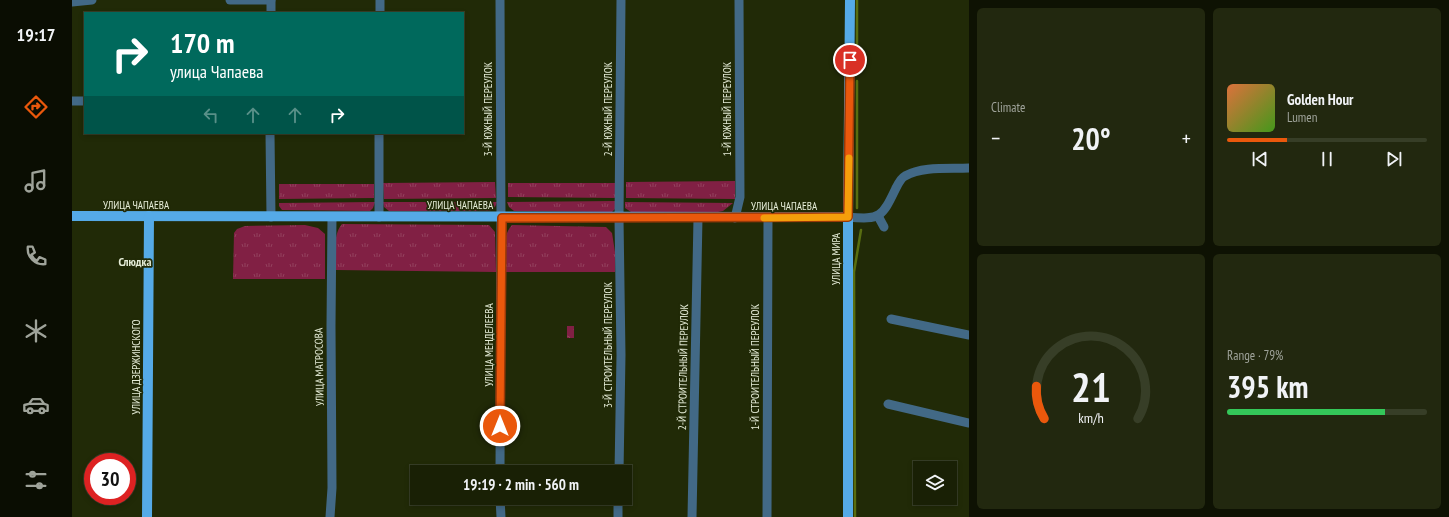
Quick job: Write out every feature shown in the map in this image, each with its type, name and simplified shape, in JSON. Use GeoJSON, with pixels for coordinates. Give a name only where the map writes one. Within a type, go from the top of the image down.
{"type":"FeatureCollection","features":[{"type":"Feature","properties":{"kind":"main road","name":"УЛИЦА МИРА"},"geometry":{"type":"LineString","coordinates":[[848,517],[850,0]]}},
{"type":"Feature","properties":{"kind":"main road","name":"УЛИЦА ЧАПАЕВА"},"geometry":{"type":"LineString","coordinates":[[72,216],[502,218],[848,217]]}},
{"type":"Feature","properties":{"kind":"main road","name":"УЛИЦА ДЗЕРЖИНСКОГО"},"geometry":{"type":"LineString","coordinates":[[147,517],[150,216]]}},
{"type":"Feature","properties":{"kind":"street"},"geometry":{"type":"LineString","coordinates":[[72,2],[92,0]]}},
{"type":"Feature","properties":{"kind":"street"},"geometry":{"type":"LineString","coordinates":[[230,0],[271,0],[271,12]]}},
{"type":"Feature","properties":{"kind":"street"},"geometry":{"type":"LineString","coordinates":[[380,0],[380,12]]}},
{"type":"Feature","properties":{"kind":"street","name":"3-Й ЮЖНЫЙ ПЕРЕУЛОК"},"geometry":{"type":"LineString","coordinates":[[500,0],[502,218]]}},
{"type":"Feature","properties":{"kind":"street","name":"2-Й ЮЖНЫЙ ПЕРЕУЛОК"},"geometry":{"type":"LineString","coordinates":[[619,218],[621,0]]}},
{"type":"Feature","properties":{"kind":"street","name":"1-Й ЮЖНЫЙ ПЕРЕУЛОК"},"geometry":{"type":"LineString","coordinates":[[735,218],[740,197],[739,0]]}},
{"type":"Feature","properties":{"kind":"street"},"geometry":{"type":"LineString","coordinates":[[72,101],[84,101]]}},
{"type":"Feature","properties":{"kind":"street"},"geometry":{"type":"LineString","coordinates":[[270,134],[271,217]]}},
{"type":"Feature","properties":{"kind":"street"},"geometry":{"type":"LineString","coordinates":[[378,217],[379,134]]}},
{"type":"Feature","properties":{"kind":"street"},"geometry":{"type":"LineString","coordinates":[[848,217],[868,219],[878,216],[886,209],[898,184],[906,176],[920,170],[969,168]]}},
{"type":"Feature","properties":{"kind":"street"},"geometry":{"type":"LineString","coordinates":[[878,216],[884,227]]}},
{"type":"Feature","properties":{"kind":"street","name":"УЛИЦА МАТРОСОВА"},"geometry":{"type":"LineString","coordinates":[[330,517],[332,488],[332,217]]}},
{"type":"Feature","properties":{"kind":"street","name":"УЛИЦА МЕНДЕЛЕЕВА"},"geometry":{"type":"LineString","coordinates":[[500,465],[502,218]]}},
{"type":"Feature","properties":{"kind":"street","name":"3-Й СТРОИТЕЛЬНЫЙ ПЕРЕУЛОК"},"geometry":{"type":"LineString","coordinates":[[619,218],[621,355],[619,465]]}},
{"type":"Feature","properties":{"kind":"street","name":"2-Й СТРОИТЕЛЬНЫЙ ПЕРЕУЛОК"},"geometry":{"type":"LineString","coordinates":[[692,517],[698,218]]}},
{"type":"Feature","properties":{"kind":"street","name":"1-Й СТРОИТЕЛЬНЫЙ ПЕРЕУЛОК"},"geometry":{"type":"LineString","coordinates":[[767,517],[768,218]]}},
{"type":"Feature","properties":{"kind":"street"},"geometry":{"type":"LineString","coordinates":[[890,319],[969,335]]}},
{"type":"Feature","properties":{"kind":"street"},"geometry":{"type":"LineString","coordinates":[[888,404],[969,423]]}},
{"type":"Feature","properties":{"kind":"street"},"geometry":{"type":"LineString","coordinates":[[500,505],[500,517]]}},
{"type":"Feature","properties":{"kind":"street"},"geometry":{"type":"LineString","coordinates":[[618,505],[618,517]]}},
{"type":"Feature","properties":{"kind":"green space"},"geometry":{"type":"Polygon","coordinates":[[[735,181],[735,199],[626,198],[626,182],[735,181]]]}},
{"type":"Feature","properties":{"kind":"green space"},"geometry":{"type":"Polygon","coordinates":[[[495,182],[496,198],[384,199],[383,183],[495,182]]]}},
{"type":"Feature","properties":{"kind":"green space"},"geometry":{"type":"Polygon","coordinates":[[[508,183],[615,183],[615,198],[508,197],[508,183]]]}},
{"type":"Feature","properties":{"kind":"green space"},"geometry":{"type":"Polygon","coordinates":[[[279,184],[374,184],[374,198],[279,199],[279,184]]]}},
{"type":"Feature","properties":{"kind":"green space"},"geometry":{"type":"Polygon","coordinates":[[[616,201],[615,209],[612,212],[514,211],[509,207],[507,202],[616,201]]]}},
{"type":"Feature","properties":{"kind":"green space"},"geometry":{"type":"Polygon","coordinates":[[[375,202],[370,211],[282,210],[279,206],[279,203],[375,202]]]}},
{"type":"Feature","properties":{"kind":"green space"},"geometry":{"type":"Polygon","coordinates":[[[383,202],[497,202],[495,207],[489,211],[389,211],[384,207],[383,202]]]}},
{"type":"Feature","properties":{"kind":"green space"},"geometry":{"type":"Polygon","coordinates":[[[625,202],[733,203],[723,211],[718,212],[631,212],[625,208],[625,202]]]}},
{"type":"Feature","properties":{"kind":"green space"},"geometry":{"type":"Polygon","coordinates":[[[342,224],[489,225],[495,232],[496,272],[336,270],[336,240],[342,224]]]}},
{"type":"Feature","properties":{"kind":"green space"},"geometry":{"type":"Polygon","coordinates":[[[305,225],[318,228],[325,234],[325,279],[233,279],[234,233],[237,229],[245,226],[305,225]]]}},
{"type":"Feature","properties":{"kind":"green space"},"geometry":{"type":"Polygon","coordinates":[[[512,225],[606,227],[612,233],[615,252],[615,272],[505,272],[505,241],[506,235],[512,225]]]}},
{"type":"Feature","properties":{"kind":"green space"},"geometry":{"type":"Polygon","coordinates":[[[567,326],[574,326],[574,338],[567,338],[567,326]]]}},
{"type":"Feature","properties":{"kind":"waterway"},"geometry":{"type":"LineString","coordinates":[[857,0],[857,73]]}},
{"type":"Feature","properties":{"kind":"waterway"},"geometry":{"type":"LineString","coordinates":[[857,81],[857,208]]}},
{"type":"Feature","properties":{"kind":"waterway"},"geometry":{"type":"LineString","coordinates":[[855,517],[854,272],[861,230]]}},
{"type":"Feature","properties":{"kind":"slow traffic"},"geometry":{"type":"LineString","coordinates":[[764,218],[848,217],[849,158]]}},
{"type":"Feature","properties":{"kind":"district","name":"Слюдка"},"geometry":{"type":"Point","coordinates":[135,261]}},
{"type":"Feature","properties":{"kind":"route"},"geometry":{"type":"LineString","coordinates":[[500,426],[502,218],[848,217],[850,60]]}}]}
